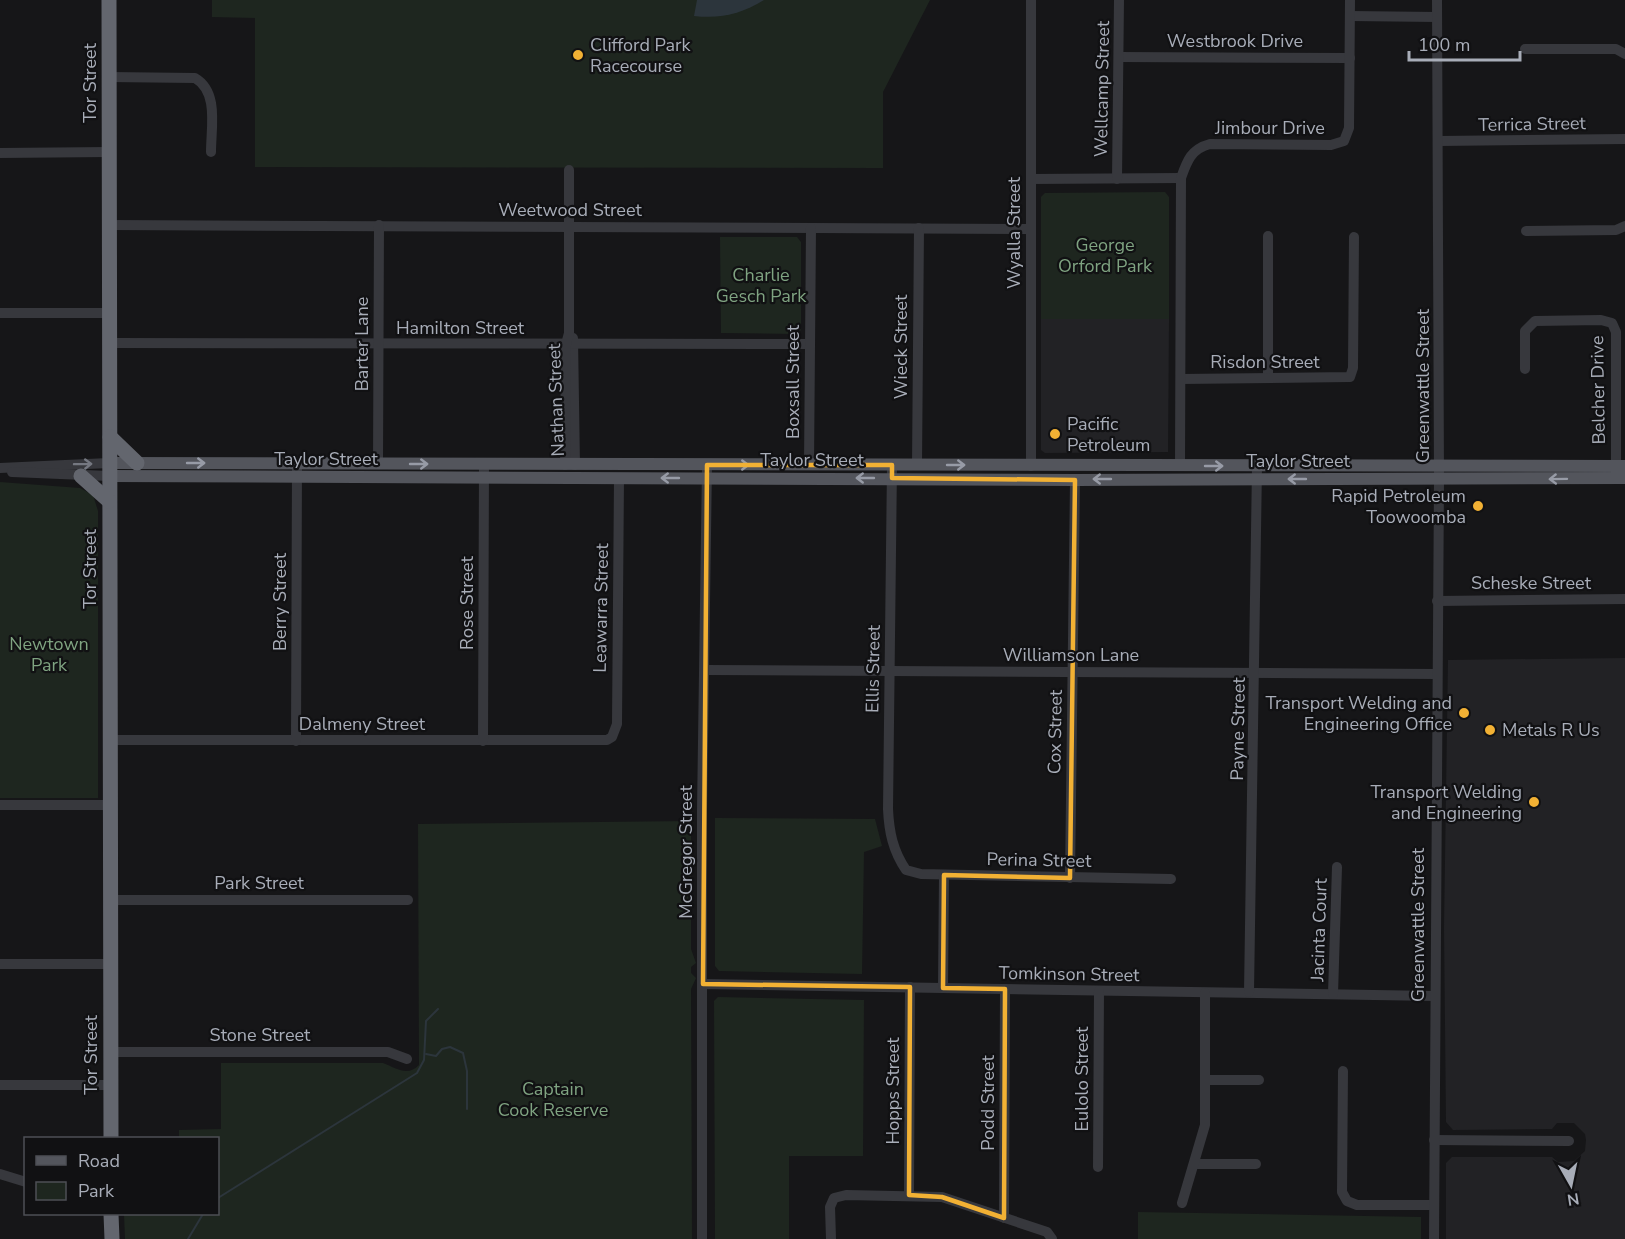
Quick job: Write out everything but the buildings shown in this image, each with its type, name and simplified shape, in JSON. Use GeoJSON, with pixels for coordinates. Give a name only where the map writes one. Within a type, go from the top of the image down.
{"type":"FeatureCollection","features":[{"type":"Feature","properties":{"kind":"highway","name":"Tor Street"},"geometry":{"type":"LineString","coordinates":[[109,0],[111,1137]]}},
{"type":"Feature","properties":{"kind":"highway"},"geometry":{"type":"LineString","coordinates":[[110,437],[137,463]]}},
{"type":"Feature","properties":{"kind":"highway"},"geometry":{"type":"LineString","coordinates":[[81,476],[109,501]]}},
{"type":"Feature","properties":{"kind":"highway"},"geometry":{"type":"LineString","coordinates":[[111,1215],[112,1239]]}},
{"type":"Feature","properties":{"kind":"main road","name":"Taylor Street"},"geometry":{"type":"LineString","coordinates":[[109,470],[137,463],[809,465],[892,472],[1075,480],[1621,472]]}},
{"type":"Feature","properties":{"kind":"main road","name":"Taylor Street"},"geometry":{"type":"LineString","coordinates":[[109,470],[297,477],[484,478],[707,478],[892,472],[917,465],[1257,466],[1439,473]]}},
{"type":"Feature","properties":{"kind":"main road"},"geometry":{"type":"LineString","coordinates":[[1030,466],[1036,473],[1064,475],[1075,480]]}},
{"type":"Feature","properties":{"kind":"street","name":"Wyalla Street"},"geometry":{"type":"LineString","coordinates":[[1030,466],[1031,0]]}},
{"type":"Feature","properties":{"kind":"street","name":"Wellcamp Street"},"geometry":{"type":"LineString","coordinates":[[1117,179],[1119,0]]}},
{"type":"Feature","properties":{"kind":"street","name":"Jimbour Drive"},"geometry":{"type":"LineString","coordinates":[[1180,466],[1181,178],[1187,161],[1197,147],[1210,144],[1331,145],[1344,141],[1349,128],[1350,0]]}},
{"type":"Feature","properties":{"kind":"street","name":"Greenwattle Street"},"geometry":{"type":"LineString","coordinates":[[1434,1239],[1439,473],[1437,0]]}},
{"type":"Feature","properties":{"kind":"street"},"geometry":{"type":"LineString","coordinates":[[1350,16],[1437,17]]}},
{"type":"Feature","properties":{"kind":"street"},"geometry":{"type":"LineString","coordinates":[[1525,49],[1616,49],[1625,54]]}},
{"type":"Feature","properties":{"kind":"street","name":"Westbrook Drive"},"geometry":{"type":"LineString","coordinates":[[1119,57],[1350,58]]}},
{"type":"Feature","properties":{"kind":"street"},"geometry":{"type":"LineString","coordinates":[[109,78],[195,78],[206,84],[211,94],[212,152]]}},
{"type":"Feature","properties":{"kind":"street","name":"Terrica Street"},"geometry":{"type":"LineString","coordinates":[[1439,141],[1625,139]]}},
{"type":"Feature","properties":{"kind":"street"},"geometry":{"type":"LineString","coordinates":[[0,153],[109,152]]}},
{"type":"Feature","properties":{"kind":"street","name":"Nathan Street"},"geometry":{"type":"LineString","coordinates":[[569,170],[570,465]]}},
{"type":"Feature","properties":{"kind":"street"},"geometry":{"type":"LineString","coordinates":[[1031,179],[1181,178]]}},
{"type":"Feature","properties":{"kind":"street","name":"Weetwood Street"},"geometry":{"type":"LineString","coordinates":[[109,225],[1031,229]]}},
{"type":"Feature","properties":{"kind":"street","name":"Barter Lane"},"geometry":{"type":"LineString","coordinates":[[378,464],[379,225]]}},
{"type":"Feature","properties":{"kind":"street"},"geometry":{"type":"LineString","coordinates":[[1526,231],[1616,230],[1625,226]]}},
{"type":"Feature","properties":{"kind":"street","name":"Boxsall Street"},"geometry":{"type":"LineString","coordinates":[[809,465],[811,228]]}},
{"type":"Feature","properties":{"kind":"street","name":"Wieck Street"},"geometry":{"type":"LineString","coordinates":[[917,465],[919,228]]}},
{"type":"Feature","properties":{"kind":"street"},"geometry":{"type":"LineString","coordinates":[[1268,236],[1268,377]]}},
{"type":"Feature","properties":{"kind":"street","name":"Risdon Street"},"geometry":{"type":"LineString","coordinates":[[1181,379],[1350,376],[1353,368],[1354,237]]}},
{"type":"Feature","properties":{"kind":"street"},"geometry":{"type":"LineString","coordinates":[[0,313],[110,313]]}},
{"type":"Feature","properties":{"kind":"street","name":"Belcher Drive"},"geometry":{"type":"LineString","coordinates":[[1525,369],[1525,331],[1535,321],[1601,320],[1612,323],[1616,332],[1621,472]]}},
{"type":"Feature","properties":{"kind":"street","name":"Hamilton Street"},"geometry":{"type":"LineString","coordinates":[[109,343],[379,344],[569,340],[810,344]]}},
{"type":"Feature","properties":{"kind":"street","name":"Berry Street"},"geometry":{"type":"LineString","coordinates":[[296,741],[297,463]]}},
{"type":"Feature","properties":{"kind":"street","name":"Rose Street"},"geometry":{"type":"LineString","coordinates":[[483,741],[484,464]]}},
{"type":"Feature","properties":{"kind":"street","name":"McGregor Street"},"geometry":{"type":"LineString","coordinates":[[702,1239],[707,465]]}},
{"type":"Feature","properties":{"kind":"street","name":"Payne Street"},"geometry":{"type":"LineString","coordinates":[[1249,992],[1257,466]]}},
{"type":"Feature","properties":{"kind":"street","name":"Taylor Street"},"geometry":{"type":"LineString","coordinates":[[0,469],[109,470]]}},
{"type":"Feature","properties":{"kind":"street","name":"Taylor Street"},"geometry":{"type":"LineString","coordinates":[[0,469],[81,476],[109,470]]}},
{"type":"Feature","properties":{"kind":"street","name":"Ellis Street"},"geometry":{"type":"LineString","coordinates":[[892,472],[888,825],[897,856],[906,870]]}},
{"type":"Feature","properties":{"kind":"street","name":"Leawarra Street"},"geometry":{"type":"LineString","coordinates":[[612,737],[616,724],[619,478]]}},
{"type":"Feature","properties":{"kind":"street","name":"Cox Street"},"geometry":{"type":"LineString","coordinates":[[1070,878],[1075,480]]}},
{"type":"Feature","properties":{"kind":"street","name":"Scheske Street"},"geometry":{"type":"LineString","coordinates":[[1437,601],[1625,599]]}},
{"type":"Feature","properties":{"kind":"street","name":"Williamson Lane"},"geometry":{"type":"LineString","coordinates":[[705,670],[1437,674]]}},
{"type":"Feature","properties":{"kind":"street","name":"Dalmeny Street"},"geometry":{"type":"LineString","coordinates":[[110,740],[599,741],[612,737]]}},
{"type":"Feature","properties":{"kind":"street"},"geometry":{"type":"LineString","coordinates":[[0,805],[110,805]]}},
{"type":"Feature","properties":{"kind":"street","name":"Jacinta Court"},"geometry":{"type":"LineString","coordinates":[[1334,994],[1337,867]]}},
{"type":"Feature","properties":{"kind":"street","name":"Perina Street"},"geometry":{"type":"LineString","coordinates":[[906,870],[944,875],[1171,879]]}},
{"type":"Feature","properties":{"kind":"street"},"geometry":{"type":"LineString","coordinates":[[943,988],[944,875]]}},
{"type":"Feature","properties":{"kind":"street","name":"Park Street"},"geometry":{"type":"LineString","coordinates":[[110,900],[408,900]]}},
{"type":"Feature","properties":{"kind":"street"},"geometry":{"type":"LineString","coordinates":[[0,964],[111,964]]}},
{"type":"Feature","properties":{"kind":"street","name":"Tomkinson Street"},"geometry":{"type":"LineString","coordinates":[[703,984],[1434,996]]}},
{"type":"Feature","properties":{"kind":"street","name":"Hopps Street"},"geometry":{"type":"LineString","coordinates":[[909,1195],[910,987]]}},
{"type":"Feature","properties":{"kind":"street","name":"Podd Street"},"geometry":{"type":"LineString","coordinates":[[1004,1218],[1005,989]]}},
{"type":"Feature","properties":{"kind":"street","name":"Eulolo Street"},"geometry":{"type":"LineString","coordinates":[[1098,1167],[1099,991]]}},
{"type":"Feature","properties":{"kind":"street"},"geometry":{"type":"LineString","coordinates":[[1182,1203],[1205,1125],[1205,993]]}},
{"type":"Feature","properties":{"kind":"street","name":"Stone Street"},"geometry":{"type":"LineString","coordinates":[[111,1052],[388,1052],[407,1059]]}},
{"type":"Feature","properties":{"kind":"street"},"geometry":{"type":"LineString","coordinates":[[1343,1071],[1342,1192],[1347,1202],[1357,1205],[1434,1205]]}},
{"type":"Feature","properties":{"kind":"street"},"geometry":{"type":"LineString","coordinates":[[1206,1080],[1259,1080]]}},
{"type":"Feature","properties":{"kind":"street"},"geometry":{"type":"LineString","coordinates":[[0,1085],[111,1085]]}},
{"type":"Feature","properties":{"kind":"street"},"geometry":{"type":"LineString","coordinates":[[1434,1140],[1569,1141]]}},
{"type":"Feature","properties":{"kind":"street"},"geometry":{"type":"LineString","coordinates":[[1195,1164],[1256,1164]]}},
{"type":"Feature","properties":{"kind":"street"},"geometry":{"type":"LineString","coordinates":[[0,1174],[24,1181]]}},
{"type":"Feature","properties":{"kind":"street"},"geometry":{"type":"LineString","coordinates":[[831,1239],[830,1208],[834,1198],[846,1195],[942,1197],[1047,1232],[1052,1239]]}},
{"type":"Feature","properties":{"kind":"highlighted area"},"geometry":{"type":"Polygon","coordinates":[[[707,465],[892,465],[892,478],[1075,480],[1070,878],[944,875],[943,988],[1005,989],[1004,1218],[942,1197],[909,1195],[910,987],[703,984],[707,465]]]}},
{"type":"Feature","properties":{"kind":"shaded area"},"geometry":{"type":"Polygon","coordinates":[[[697,0],[764,0],[747,9],[730,14],[704,17],[694,16],[697,0]]]}},
{"type":"Feature","properties":{"kind":"shaded area"},"geometry":{"type":"Polygon","coordinates":[[[1041,319],[1169,319],[1168,452],[1045,453],[1041,450],[1041,319]]]}},
{"type":"Feature","properties":{"kind":"shaded area"},"geometry":{"type":"Polygon","coordinates":[[[1625,658],[1625,1239],[1446,1239],[1446,1163],[1452,1157],[1552,1157],[1558,1162],[1574,1161],[1585,1151],[1586,1140],[1585,1134],[1574,1123],[1557,1123],[1552,1129],[1453,1130],[1446,1122],[1444,927],[1448,660],[1625,658]]]}},
{"type":"Feature","properties":{"kind":"green space","name":"Clifford Park Racecourse"},"geometry":{"type":"Polygon","coordinates":[[[212,0],[930,0],[883,92],[883,168],[255,167],[255,18],[212,17],[212,0]]]}},
{"type":"Feature","properties":{"kind":"green space","name":"George Orford Park"},"geometry":{"type":"Polygon","coordinates":[[[1165,192],[1169,197],[1169,319],[1041,319],[1041,197],[1045,193],[1165,192]]]}},
{"type":"Feature","properties":{"kind":"green space","name":"Charlie Gesch Park"},"geometry":{"type":"Polygon","coordinates":[[[720,237],[797,237],[801,242],[801,330],[796,334],[721,333],[720,237]]]}},
{"type":"Feature","properties":{"kind":"green space","name":"Newtown Park"},"geometry":{"type":"Polygon","coordinates":[[[0,482],[80,488],[93,495],[98,511],[98,798],[0,798],[0,482]]]}},
{"type":"Feature","properties":{"kind":"green space"},"geometry":{"type":"Polygon","coordinates":[[[715,818],[875,819],[882,846],[864,852],[862,974],[719,971],[715,966],[715,818]]]}},
{"type":"Feature","properties":{"kind":"green space","name":"Captain Cook Reserve"},"geometry":{"type":"Polygon","coordinates":[[[691,821],[691,949],[696,963],[691,967],[691,973],[696,978],[691,989],[692,1239],[125,1239],[124,1215],[219,1215],[219,1137],[179,1137],[179,1130],[221,1129],[221,1063],[383,1063],[406,1071],[415,1069],[419,1065],[418,824],[691,821]]]}},
{"type":"Feature","properties":{"kind":"green space"},"geometry":{"type":"Polygon","coordinates":[[[718,997],[864,1000],[863,1156],[789,1156],[789,1239],[715,1239],[714,1001],[718,997]]]}},
{"type":"Feature","properties":{"kind":"green space"},"geometry":{"type":"Polygon","coordinates":[[[1138,1212],[1421,1217],[1421,1239],[1138,1239],[1138,1212]]]}},
{"type":"Feature","properties":{"kind":"waterway"},"geometry":{"type":"LineString","coordinates":[[219,1197],[417,1073],[424,1060],[426,1021],[438,1009]]}},
{"type":"Feature","properties":{"kind":"waterway"},"geometry":{"type":"LineString","coordinates":[[426,1054],[436,1056],[442,1049],[450,1047],[463,1053],[467,1071],[467,1109]]}},
{"type":"Feature","properties":{"kind":"waterway"},"geometry":{"type":"LineString","coordinates":[[188,1239],[202,1215]]}},
{"type":"Feature","properties":{"kind":"place","name":"Clifford Park Racecourse"},"geometry":{"type":"Point","coordinates":[578,55]}},
{"type":"Feature","properties":{"kind":"place","name":"Pacific Petroleum"},"geometry":{"type":"Point","coordinates":[1055,434]}},
{"type":"Feature","properties":{"kind":"place","name":"Rapid Petroleum Toowoomba"},"geometry":{"type":"Point","coordinates":[1478,506]}},
{"type":"Feature","properties":{"kind":"place","name":"Transport Welding and Engineering Office"},"geometry":{"type":"Point","coordinates":[1464,713]}},
{"type":"Feature","properties":{"kind":"place","name":"Metals R Us"},"geometry":{"type":"Point","coordinates":[1490,730]}},
{"type":"Feature","properties":{"kind":"place","name":"Transport Welding and Engineering"},"geometry":{"type":"Point","coordinates":[1534,802]}}]}
